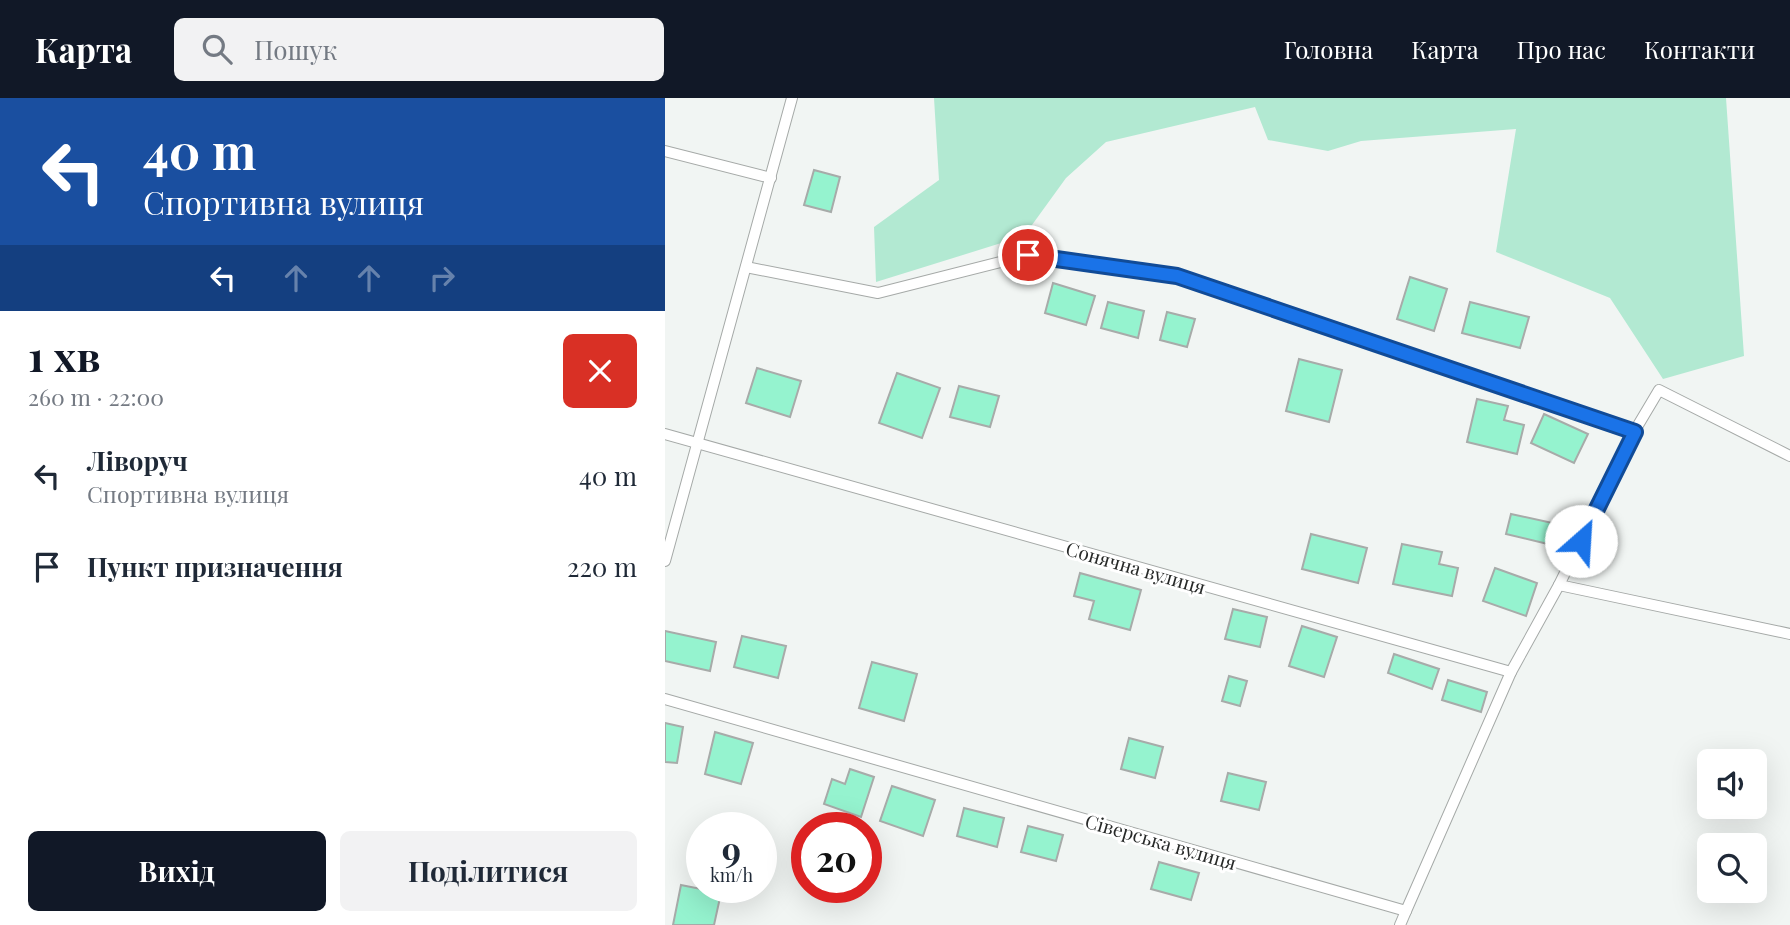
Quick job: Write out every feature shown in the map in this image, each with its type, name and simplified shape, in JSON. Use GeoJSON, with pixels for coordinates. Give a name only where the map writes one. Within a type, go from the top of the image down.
{"type":"FeatureCollection","features":[{"type":"Feature","properties":{"kind":"lane"},"geometry":{"type":"LineString","coordinates":[[665,561],[792,98]]}},
{"type":"Feature","properties":{"kind":"lane"},"geometry":{"type":"LineString","coordinates":[[665,150],[771,178]]}},
{"type":"Feature","properties":{"kind":"lane"},"geometry":{"type":"LineString","coordinates":[[746,267],[879,293],[1028,255],[1177,276],[1635,432]]}},
{"type":"Feature","properties":{"kind":"lane"},"geometry":{"type":"LineString","coordinates":[[1400,925],[1511,671],[1559,585],[1635,432],[1659,390],[1790,456]]}},
{"type":"Feature","properties":{"kind":"lane","name":"Сонячна вулиця"},"geometry":{"type":"LineString","coordinates":[[665,434],[1511,671]]}},
{"type":"Feature","properties":{"kind":"lane"},"geometry":{"type":"LineString","coordinates":[[1559,585],[1790,634]]}},
{"type":"Feature","properties":{"kind":"lane","name":"Сіверська вулиця"},"geometry":{"type":"LineString","coordinates":[[665,699],[1406,911]]}},
{"type":"Feature","properties":{"kind":"green space"},"geometry":{"type":"Polygon","coordinates":[[[934,98],[1726,98],[1744,356],[1663,379],[1610,298],[1496,252],[1516,129],[1361,141],[1328,151],[1268,140],[1255,107],[1106,142],[1066,178],[1024,236],[876,282],[874,227],[939,180],[934,98]]]}},
{"type":"Feature","properties":{"kind":"building"},"geometry":{"type":"Polygon","coordinates":[[[814,170],[840,177],[831,212],[804,205],[814,170]]]}},
{"type":"Feature","properties":{"kind":"building"},"geometry":{"type":"Polygon","coordinates":[[[1410,277],[1447,289],[1434,331],[1397,319],[1410,277]]]}},
{"type":"Feature","properties":{"kind":"building"},"geometry":{"type":"Polygon","coordinates":[[[1053,283],[1095,296],[1086,325],[1045,313],[1053,283]]]}},
{"type":"Feature","properties":{"kind":"building"},"geometry":{"type":"Polygon","coordinates":[[[1108,302],[1144,311],[1138,338],[1101,328],[1108,302]]]}},
{"type":"Feature","properties":{"kind":"building"},"geometry":{"type":"Polygon","coordinates":[[[1470,302],[1529,317],[1520,348],[1462,333],[1470,302]]]}},
{"type":"Feature","properties":{"kind":"building"},"geometry":{"type":"Polygon","coordinates":[[[1167,312],[1195,319],[1187,347],[1160,340],[1167,312]]]}},
{"type":"Feature","properties":{"kind":"building"},"geometry":{"type":"Polygon","coordinates":[[[1299,359],[1342,370],[1329,422],[1286,411],[1299,359]]]}},
{"type":"Feature","properties":{"kind":"building"},"geometry":{"type":"Polygon","coordinates":[[[757,368],[801,381],[790,417],[746,403],[757,368]]]}},
{"type":"Feature","properties":{"kind":"building"},"geometry":{"type":"Polygon","coordinates":[[[897,373],[940,388],[922,438],[879,423],[897,373]]]}},
{"type":"Feature","properties":{"kind":"building"},"geometry":{"type":"Polygon","coordinates":[[[959,386],[999,396],[990,427],[950,417],[959,386]]]}},
{"type":"Feature","properties":{"kind":"building"},"geometry":{"type":"Polygon","coordinates":[[[1477,399],[1508,406],[1504,420],[1524,425],[1517,454],[1467,442],[1477,399]]]}},
{"type":"Feature","properties":{"kind":"building"},"geometry":{"type":"Polygon","coordinates":[[[1544,414],[1588,434],[1574,463],[1531,443],[1544,414]]]}},
{"type":"Feature","properties":{"kind":"building"},"geometry":{"type":"Polygon","coordinates":[[[1511,514],[1557,524],[1552,545],[1506,534],[1511,514]]]}},
{"type":"Feature","properties":{"kind":"building"},"geometry":{"type":"Polygon","coordinates":[[[1311,534],[1367,548],[1358,583],[1302,569],[1311,534]]]}},
{"type":"Feature","properties":{"kind":"building"},"geometry":{"type":"Polygon","coordinates":[[[1402,544],[1442,552],[1439,564],[1458,568],[1452,596],[1393,584],[1402,544]]]}},
{"type":"Feature","properties":{"kind":"building"},"geometry":{"type":"Polygon","coordinates":[[[1495,568],[1537,583],[1526,616],[1483,601],[1495,568]]]}},
{"type":"Feature","properties":{"kind":"building"},"geometry":{"type":"Polygon","coordinates":[[[1080,573],[1141,590],[1130,630],[1089,619],[1094,601],[1074,596],[1080,573]]]}},
{"type":"Feature","properties":{"kind":"building"},"geometry":{"type":"Polygon","coordinates":[[[1233,609],[1267,617],[1260,647],[1225,639],[1233,609]]]}},
{"type":"Feature","properties":{"kind":"building"},"geometry":{"type":"Polygon","coordinates":[[[1302,626],[1337,637],[1324,677],[1289,666],[1302,626]]]}},
{"type":"Feature","properties":{"kind":"building"},"geometry":{"type":"Polygon","coordinates":[[[665,631],[716,642],[710,671],[665,661],[665,631]]]}},
{"type":"Feature","properties":{"kind":"building"},"geometry":{"type":"Polygon","coordinates":[[[742,636],[786,646],[778,678],[734,667],[742,636]]]}},
{"type":"Feature","properties":{"kind":"building"},"geometry":{"type":"Polygon","coordinates":[[[1394,654],[1439,669],[1432,689],[1388,673],[1394,654]]]}},
{"type":"Feature","properties":{"kind":"building"},"geometry":{"type":"Polygon","coordinates":[[[872,662],[917,674],[904,721],[859,708],[872,662]]]}},
{"type":"Feature","properties":{"kind":"building"},"geometry":{"type":"Polygon","coordinates":[[[1229,676],[1247,681],[1240,706],[1222,701],[1229,676]]]}},
{"type":"Feature","properties":{"kind":"building"},"geometry":{"type":"Polygon","coordinates":[[[1448,680],[1487,692],[1481,712],[1442,700],[1448,680]]]}},
{"type":"Feature","properties":{"kind":"building"},"geometry":{"type":"Polygon","coordinates":[[[665,723],[683,727],[677,763],[665,762],[665,723]]]}},
{"type":"Feature","properties":{"kind":"building"},"geometry":{"type":"Polygon","coordinates":[[[715,732],[753,743],[741,784],[705,774],[715,732]]]}},
{"type":"Feature","properties":{"kind":"building"},"geometry":{"type":"Polygon","coordinates":[[[1129,738],[1163,747],[1155,778],[1121,769],[1129,738]]]}},
{"type":"Feature","properties":{"kind":"building"},"geometry":{"type":"Polygon","coordinates":[[[850,769],[874,777],[863,812],[847,812],[824,804],[832,779],[845,784],[850,769]]]}},
{"type":"Feature","properties":{"kind":"building"},"geometry":{"type":"Polygon","coordinates":[[[1228,773],[1266,782],[1259,810],[1221,801],[1228,773]]]}},
{"type":"Feature","properties":{"kind":"building"},"geometry":{"type":"Polygon","coordinates":[[[892,786],[935,800],[923,836],[882,822],[892,786]]]}},
{"type":"Feature","properties":{"kind":"building"},"geometry":{"type":"Polygon","coordinates":[[[964,808],[1004,818],[997,847],[957,836],[964,808]]]}},
{"type":"Feature","properties":{"kind":"building"},"geometry":{"type":"Polygon","coordinates":[[[1028,826],[1063,835],[1056,861],[1021,852],[1028,826]]]}},
{"type":"Feature","properties":{"kind":"building"},"geometry":{"type":"Polygon","coordinates":[[[1159,862],[1199,873],[1191,900],[1151,889],[1159,862]]]}},
{"type":"Feature","properties":{"kind":"building"},"geometry":{"type":"Polygon","coordinates":[[[681,885],[686,886],[686,903],[719,903],[714,925],[673,925],[681,885]]]}},
{"type":"Feature","properties":{"kind":"route"},"geometry":{"type":"LineString","coordinates":[[1028,255],[1177,276],[1635,432],[1581,541]]}}]}
